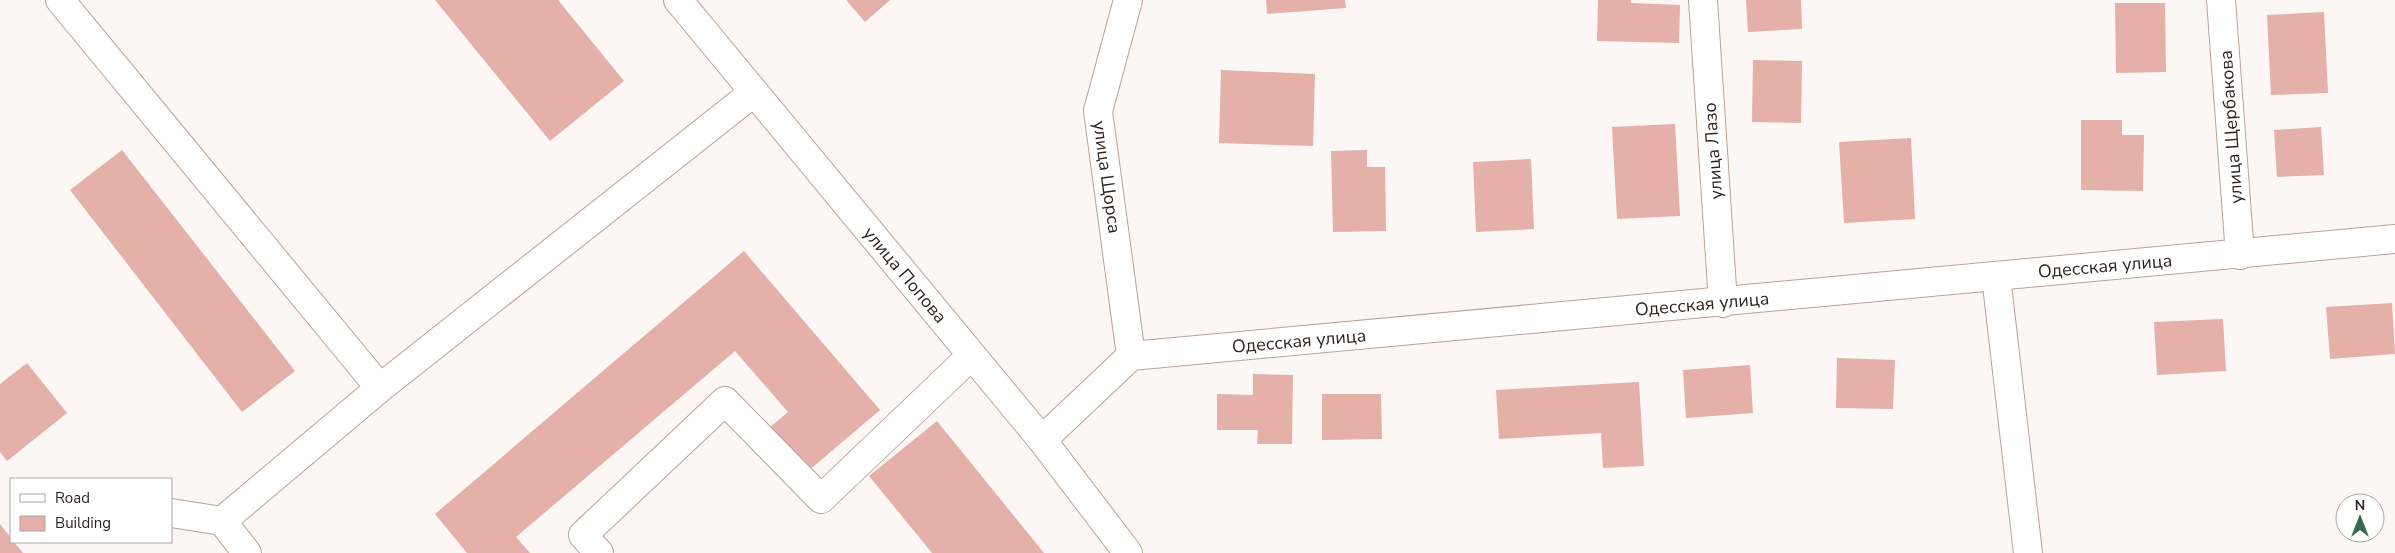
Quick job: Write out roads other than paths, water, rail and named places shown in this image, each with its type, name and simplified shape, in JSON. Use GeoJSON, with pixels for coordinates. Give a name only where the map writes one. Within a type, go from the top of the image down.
{"type":"FeatureCollection","features":[{"type":"Feature","properties":{"kind":"street"},"geometry":{"type":"LineString","coordinates":[[60,0],[380,388]]}},
{"type":"Feature","properties":{"kind":"street","name":"улица Попова"},"geometry":{"type":"LineString","coordinates":[[678,0],[1042,440],[1128,553]]}},
{"type":"Feature","properties":{"kind":"street","name":"улица Щорса"},"geometry":{"type":"LineString","coordinates":[[1128,0],[1098,111],[1131,356]]}},
{"type":"Feature","properties":{"kind":"street","name":"улица Лазо"},"geometry":{"type":"LineString","coordinates":[[1703,0],[1723,303]]}},
{"type":"Feature","properties":{"kind":"street","name":"улица Щербакова"},"geometry":{"type":"LineString","coordinates":[[2221,0],[2240,254]]}},
{"type":"Feature","properties":{"kind":"street"},"geometry":{"type":"LineString","coordinates":[[222,521],[380,388],[753,93]]}},
{"type":"Feature","properties":{"kind":"street","name":"Одесская улица"},"geometry":{"type":"LineString","coordinates":[[1131,356],[1723,303],[2395,239]]}},
{"type":"Feature","properties":{"kind":"street"},"geometry":{"type":"LineString","coordinates":[[1996,276],[2028,553]]}},
{"type":"Feature","properties":{"kind":"street"},"geometry":{"type":"LineString","coordinates":[[599,553],[584,535],[725,401],[821,499],[972,356]]}},
{"type":"Feature","properties":{"kind":"street"},"geometry":{"type":"LineString","coordinates":[[1042,440],[1131,356]]}},
{"type":"Feature","properties":{"kind":"street"},"geometry":{"type":"LineString","coordinates":[[172,513],[222,521],[247,553]]}}]}
